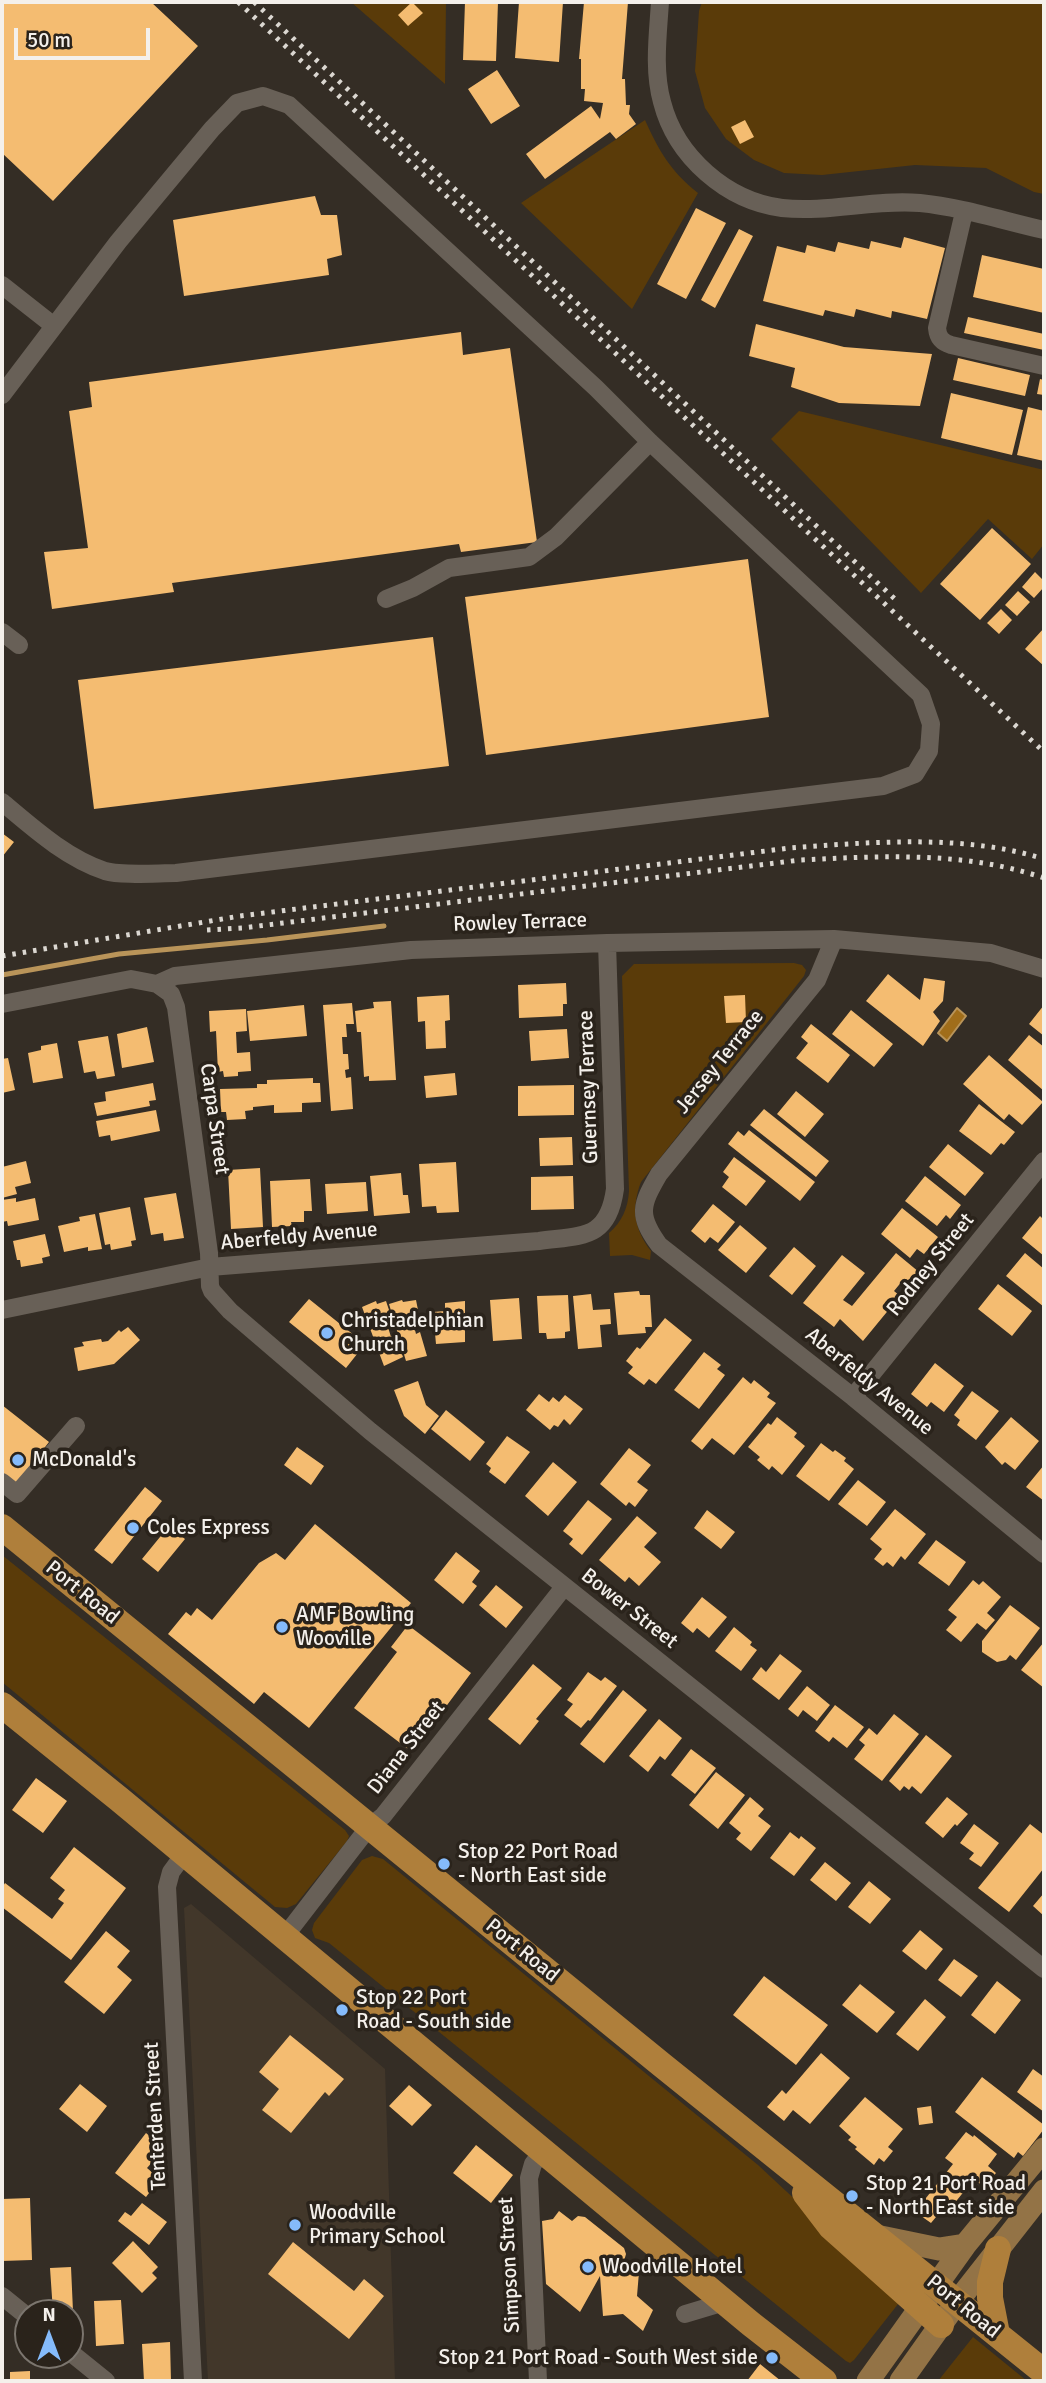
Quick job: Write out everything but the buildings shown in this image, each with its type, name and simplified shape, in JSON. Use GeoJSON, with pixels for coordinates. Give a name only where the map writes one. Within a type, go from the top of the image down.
{"type":"FeatureCollection","features":[{"type":"Feature","properties":{"kind":"highway","name":"Port Road"},"geometry":{"type":"LineString","coordinates":[[2,1527],[876,2236],[939,2298],[997,2334],[1044,2372]]}},
{"type":"Feature","properties":{"kind":"highway"},"geometry":{"type":"LineString","coordinates":[[2,1705],[824,2381]]}},
{"type":"Feature","properties":{"kind":"highway"},"geometry":{"type":"LineString","coordinates":[[781,2160],[831,2227],[939,2298],[941,2325]]}},
{"type":"Feature","properties":{"kind":"highway"},"geometry":{"type":"LineString","coordinates":[[997,2334],[990,2298],[990,2282],[998,2249]]}},
{"type":"Feature","properties":{"kind":"main road"},"geometry":{"type":"LineString","coordinates":[[939,2298],[965,2245],[1044,2149]]}},
{"type":"Feature","properties":{"kind":"main road"},"geometry":{"type":"LineString","coordinates":[[868,2381],[939,2298],[998,2249],[1044,2191]]}},
{"type":"Feature","properties":{"kind":"main road"},"geometry":{"type":"LineString","coordinates":[[876,2236],[939,2249],[965,2245]]}},
{"type":"Feature","properties":{"kind":"main road"},"geometry":{"type":"LineString","coordinates":[[901,2381],[941,2325]]}},
{"type":"Feature","properties":{"kind":"street"},"geometry":{"type":"LineString","coordinates":[[660,2],[657,50],[662,102],[670,124],[683,145],[699,166],[725,188],[753,202],[782,208],[920,203],[1044,230]]}},
{"type":"Feature","properties":{"kind":"street"},"geometry":{"type":"LineString","coordinates":[[2,395],[118,243],[212,129],[237,103],[263,96],[289,105],[596,388],[650,442],[921,695],[931,724],[929,751],[915,774],[883,786],[176,873],[107,872],[47,840],[2,802]]}},
{"type":"Feature","properties":{"kind":"street"},"geometry":{"type":"LineString","coordinates":[[964,212],[937,328],[938,337],[951,345],[1044,366]]}},
{"type":"Feature","properties":{"kind":"street"},"geometry":{"type":"LineString","coordinates":[[2,285],[54,327]]}},
{"type":"Feature","properties":{"kind":"street"},"geometry":{"type":"LineString","coordinates":[[386,600],[449,568],[529,557],[556,537],[650,442]]}},
{"type":"Feature","properties":{"kind":"street"},"geometry":{"type":"LineString","coordinates":[[2,632],[19,645],[2,645]]}},
{"type":"Feature","properties":{"kind":"street","name":"Rowley Terrace"},"geometry":{"type":"LineString","coordinates":[[2,1004],[131,979],[157,984],[175,976],[209,971],[411,950],[607,943],[834,939],[991,953],[1044,969]]}},
{"type":"Feature","properties":{"kind":"street","name":"Jersey Terrace"},"geometry":{"type":"LineString","coordinates":[[644,1213],[645,1198],[659,1174],[817,979],[834,939]]}},
{"type":"Feature","properties":{"kind":"street","name":"Guernsey Terrace"},"geometry":{"type":"LineString","coordinates":[[601,1226],[612,1209],[614,1189],[607,943]]}},
{"type":"Feature","properties":{"kind":"street","name":"Carpa Street"},"geometry":{"type":"LineString","coordinates":[[157,984],[171,994],[176,1007],[210,1267]]}},
{"type":"Feature","properties":{"kind":"street","name":"Rodney Street"},"geometry":{"type":"LineString","coordinates":[[853,1397],[1044,1161]]}},
{"type":"Feature","properties":{"kind":"street","name":"Aberfeldy Avenue"},"geometry":{"type":"LineString","coordinates":[[644,1213],[646,1228],[659,1245],[853,1397],[1044,1554]]}},
{"type":"Feature","properties":{"kind":"street","name":"Aberfeldy Avenue"},"geometry":{"type":"LineString","coordinates":[[2,1310],[210,1267],[539,1241],[584,1235],[601,1226]]}},
{"type":"Feature","properties":{"kind":"street","name":"Bower Street"},"geometry":{"type":"LineString","coordinates":[[210,1267],[212,1291],[230,1311],[370,1431],[1044,1969]]}},
{"type":"Feature","properties":{"kind":"street"},"geometry":{"type":"LineString","coordinates":[[2,1482],[17,1494],[76,1426]]}},
{"type":"Feature","properties":{"kind":"street","name":"Diana Street"},"geometry":{"type":"LineString","coordinates":[[285,1936],[369,1827],[383,1816],[564,1587]]}},
{"type":"Feature","properties":{"kind":"street","name":"Tenterden Street"},"geometry":{"type":"LineString","coordinates":[[185,1853],[171,1872],[167,1887],[193,2381]]}},
{"type":"Feature","properties":{"kind":"street","name":"Simpson Street"},"geometry":{"type":"LineString","coordinates":[[538,2381],[529,2178],[533,2164],[543,2151]]}},
{"type":"Feature","properties":{"kind":"street"},"geometry":{"type":"LineString","coordinates":[[685,2314],[725,2302]]}},
{"type":"Feature","properties":{"kind":"street"},"geometry":{"type":"LineString","coordinates":[[84,2363],[106,2381]]}},
{"type":"Feature","properties":{"kind":"shaded area"},"geometry":{"type":"Polygon","coordinates":[[[351,2],[446,2],[445,84],[351,2]]]}},
{"type":"Feature","properties":{"kind":"shaded area"},"geometry":{"type":"Polygon","coordinates":[[[702,2],[1044,2],[1044,194],[1034,192],[986,168],[915,165],[822,175],[784,173],[754,160],[726,139],[705,108],[695,71],[702,2]]]}},
{"type":"Feature","properties":{"kind":"shaded area"},"geometry":{"type":"Polygon","coordinates":[[[645,120],[667,160],[680,177],[698,193],[632,309],[521,203],[645,120]]]}},
{"type":"Feature","properties":{"kind":"shaded area"},"geometry":{"type":"Polygon","coordinates":[[[799,411],[1044,470],[1044,544],[1032,559],[988,519],[921,593],[771,439],[799,411]]]}},
{"type":"Feature","properties":{"kind":"shaded area"},"geometry":{"type":"Polygon","coordinates":[[[634,964],[802,965],[806,970],[804,976],[641,1182],[636,1201],[636,1218],[641,1235],[651,1251],[650,1260],[632,1255],[610,1256],[609,1233],[624,1214],[629,1191],[622,976],[634,964]]]}},
{"type":"Feature","properties":{"kind":"shaded area"},"geometry":{"type":"Polygon","coordinates":[[[957,1008],[966,1016],[947,1041],[938,1033],[957,1008]]]}},
{"type":"Feature","properties":{"kind":"shaded area"},"geometry":{"type":"Polygon","coordinates":[[[2,1555],[345,1830],[349,1836],[347,1841],[296,1904],[287,1908],[275,1907],[2,1682],[2,1555]]]}},
{"type":"Feature","properties":{"kind":"shaded area"},"geometry":{"type":"Polygon","coordinates":[[[372,1856],[383,1859],[758,2165],[902,2299],[854,2360],[850,2363],[846,2361],[329,1943],[315,1938],[312,1930],[314,1923],[362,1860],[372,1856]]]}},
{"type":"Feature","properties":{"kind":"shaded area","name":"Woodville Primary School"},"geometry":{"type":"Polygon","coordinates":[[[191,1904],[385,2069],[395,2381],[208,2381],[184,1908],[191,1904]]]}},
{"type":"Feature","properties":{"kind":"shaded area"},"geometry":{"type":"Polygon","coordinates":[[[973,2337],[1027,2381],[938,2381],[973,2337]]]}},
{"type":"Feature","properties":{"kind":"waterway"},"geometry":{"type":"LineString","coordinates":[[2,975],[119,954],[384,926]]}},
{"type":"Feature","properties":{"kind":"railway"},"geometry":{"type":"LineString","coordinates":[[238,2],[1044,752]]}},
{"type":"Feature","properties":{"kind":"railway"},"geometry":{"type":"LineString","coordinates":[[254,2],[897,601]]}},
{"type":"Feature","properties":{"kind":"railway"},"geometry":{"type":"LineString","coordinates":[[2,956],[240,916],[790,848],[886,842],[951,843],[1014,851],[1044,859]]}},
{"type":"Feature","properties":{"kind":"railway"},"geometry":{"type":"LineString","coordinates":[[207,930],[242,928],[800,860],[862,857],[954,859],[1014,869],[1044,878]]}},
{"type":"Feature","properties":{"kind":"place","name":"Christadelphian Church"},"geometry":{"type":"Point","coordinates":[327,1333]}},
{"type":"Feature","properties":{"kind":"place","name":"McDonald's"},"geometry":{"type":"Point","coordinates":[18,1460]}},
{"type":"Feature","properties":{"kind":"place","name":"Coles Express"},"geometry":{"type":"Point","coordinates":[133,1528]}},
{"type":"Feature","properties":{"kind":"place","name":"AMF Bowling Wooville"},"geometry":{"type":"Point","coordinates":[282,1627]}},
{"type":"Feature","properties":{"kind":"place","name":"Stop 22 Port Road - North East side"},"geometry":{"type":"Point","coordinates":[444,1864]}},
{"type":"Feature","properties":{"kind":"place","name":"Stop 22 Port Road - South side"},"geometry":{"type":"Point","coordinates":[342,2010]}},
{"type":"Feature","properties":{"kind":"place","name":"Stop 21 Port Road - North East side"},"geometry":{"type":"Point","coordinates":[852,2196]}},
{"type":"Feature","properties":{"kind":"place","name":"Woodville Primary School"},"geometry":{"type":"Point","coordinates":[295,2225]}},
{"type":"Feature","properties":{"kind":"place","name":"Woodville Hotel"},"geometry":{"type":"Point","coordinates":[588,2267]}},
{"type":"Feature","properties":{"kind":"place","name":"Stop 21 Port Road - South West side"},"geometry":{"type":"Point","coordinates":[772,2358]}}]}
